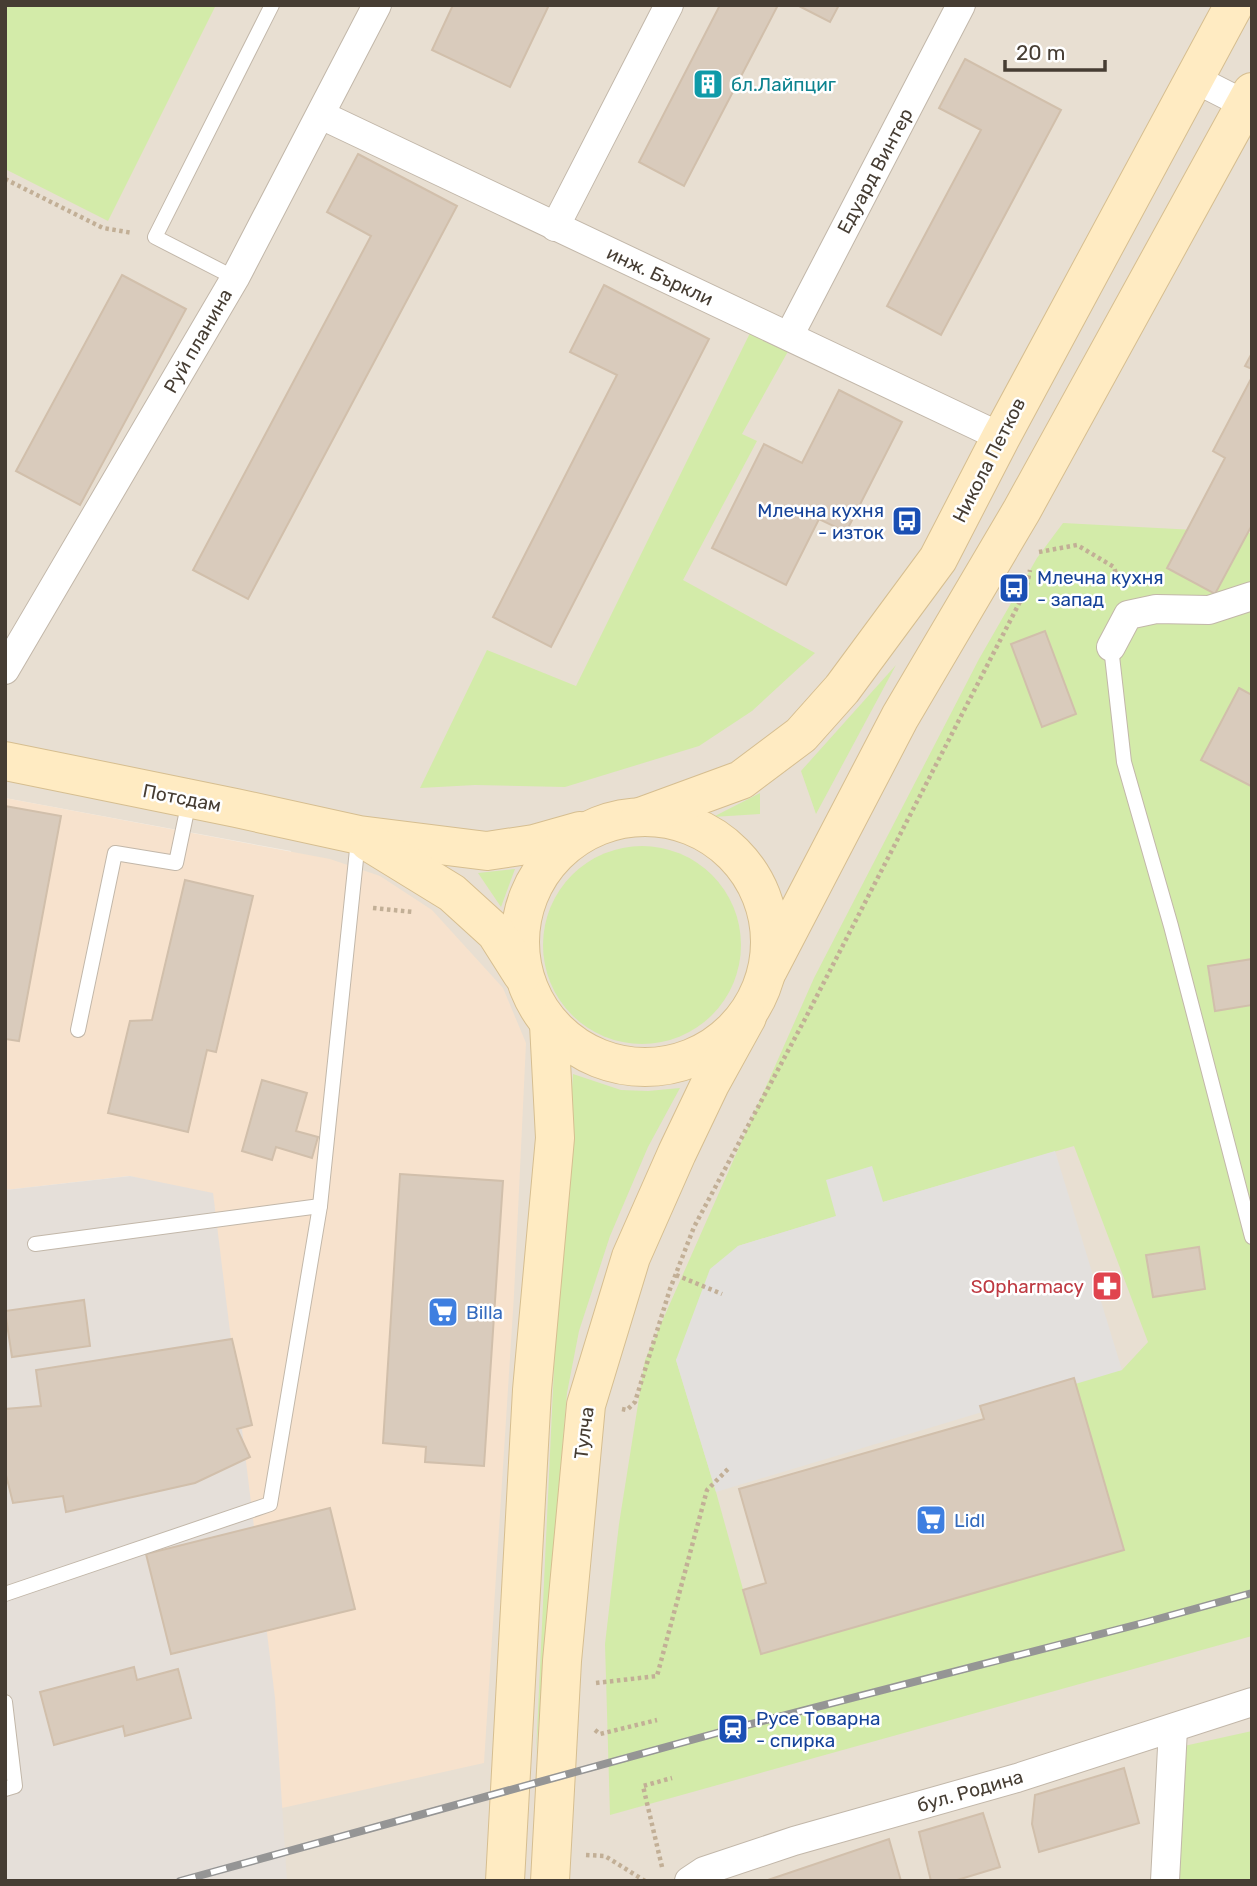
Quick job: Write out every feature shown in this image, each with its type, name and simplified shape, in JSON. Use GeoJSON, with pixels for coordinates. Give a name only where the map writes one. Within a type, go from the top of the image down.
{"type":"FeatureCollection","features":[{"type":"Feature","properties":{"kind":"main road","name":"Никола Петков"},"geometry":{"type":"LineString","coordinates":[[640,817],[741,780],[801,735],[842,688],[939,559],[1001,437],[1234,5]]}},
{"type":"Feature","properties":{"kind":"main road"},"geometry":{"type":"LineString","coordinates":[[768,970],[900,717],[1022,510],[1250,102]]}},
{"type":"Feature","properties":{"kind":"main road","name":"Потсдам"},"geometry":{"type":"LineString","coordinates":[[5,761],[359,835],[487,851],[534,844],[616,820],[640,817]]}},
{"type":"Feature","properties":{"kind":"main road"},"geometry":{"type":"LineString","coordinates":[[640,817],[674,820],[706,832],[733,853],[754,880],[767,911],[771,945],[768,970]]}},
{"type":"Feature","properties":{"kind":"main road"},"geometry":{"type":"LineString","coordinates":[[593,828],[562,847],[539,874],[524,907],[519,943],[524,978],[534,1002],[549,1024],[574,1046],[604,1061],[637,1068],[670,1066],[702,1054],[730,1035],[747,1017]]}},
{"type":"Feature","properties":{"kind":"main road","name":"Потсдам"},"geometry":{"type":"LineString","coordinates":[[359,835],[452,893],[496,933],[524,978]]}},
{"type":"Feature","properties":{"kind":"main road","name":"Тулча"},"geometry":{"type":"LineString","coordinates":[[550,1881],[561,1687],[586,1405],[631,1257],[677,1153],[710,1084],[760,994],[768,970]]}},
{"type":"Feature","properties":{"kind":"main road"},"geometry":{"type":"LineString","coordinates":[[505,1881],[532,1390],[555,1139],[549,1024]]}},
{"type":"Feature","properties":{"kind":"street","name":"Руй планина"},"geometry":{"type":"LineString","coordinates":[[5,670],[234,278],[377,5]]}},
{"type":"Feature","properties":{"kind":"street"},"geometry":{"type":"LineString","coordinates":[[555,227],[669,5]]}},
{"type":"Feature","properties":{"kind":"street","name":"Едуард Винтер"},"geometry":{"type":"LineString","coordinates":[[789,337],[961,5]]}},
{"type":"Feature","properties":{"kind":"street"},"geometry":{"type":"LineString","coordinates":[[1195,79],[1250,102]]}},
{"type":"Feature","properties":{"kind":"street","name":"инж. Бъркли"},"geometry":{"type":"LineString","coordinates":[[321,115],[1001,437]]}},
{"type":"Feature","properties":{"kind":"street"},"geometry":{"type":"LineString","coordinates":[[1111,647],[1128,615],[1156,609],[1209,610],[1252,596]]}},
{"type":"Feature","properties":{"kind":"street","name":"бул. Родина"},"geometry":{"type":"LineString","coordinates":[[689,1881],[704,1871],[794,1841],[1017,1779],[1252,1702]]}},
{"type":"Feature","properties":{"kind":"street"},"geometry":{"type":"LineString","coordinates":[[1165,1881],[1173,1729]]}},
{"type":"Feature","properties":{"kind":"lane"},"geometry":{"type":"LineString","coordinates":[[234,278],[155,237],[272,5]]}},
{"type":"Feature","properties":{"kind":"lane"},"geometry":{"type":"LineString","coordinates":[[1111,647],[1124,762],[1171,926],[1252,1237]]}},
{"type":"Feature","properties":{"kind":"lane"},"geometry":{"type":"LineString","coordinates":[[78,1030],[115,853],[177,863],[189,799]]}},
{"type":"Feature","properties":{"kind":"lane"},"geometry":{"type":"LineString","coordinates":[[5,1594],[270,1504],[320,1206],[359,835]]}},
{"type":"Feature","properties":{"kind":"lane"},"geometry":{"type":"LineString","coordinates":[[35,1244],[320,1206]]}},
{"type":"Feature","properties":{"kind":"lane"},"geometry":{"type":"LineString","coordinates":[[5,1702],[15,1786],[5,1789]]}},
{"type":"Feature","properties":{"kind":"path"},"geometry":{"type":"LineString","coordinates":[[5,179],[103,228],[155,237]]}},
{"type":"Feature","properties":{"kind":"path"},"geometry":{"type":"LineString","coordinates":[[1022,510],[1033,553],[1077,545],[1114,567],[1128,615]]}},
{"type":"Feature","properties":{"kind":"path"},"geometry":{"type":"LineString","coordinates":[[586,1405],[627,1410],[635,1402],[694,1227],[1026,590],[1031,565]]}},
{"type":"Feature","properties":{"kind":"path"},"geometry":{"type":"LineString","coordinates":[[352,906],[423,915]]}},
{"type":"Feature","properties":{"kind":"path"},"geometry":{"type":"LineString","coordinates":[[676,1275],[722,1294]]}},
{"type":"Feature","properties":{"kind":"path"},"geometry":{"type":"LineString","coordinates":[[561,1687],[657,1676],[707,1490],[728,1469]]}},
{"type":"Feature","properties":{"kind":"path"},"geometry":{"type":"LineString","coordinates":[[600,1734],[657,1720]]}},
{"type":"Feature","properties":{"kind":"path"},"geometry":{"type":"LineString","coordinates":[[659,1848],[643,1786],[672,1777]]}},
{"type":"Feature","properties":{"kind":"path"},"geometry":{"type":"LineString","coordinates":[[605,1856],[645,1881]]}},
{"type":"Feature","properties":{"kind":"shaded area"},"geometry":{"type":"Polygon","coordinates":[[[5,5],[1252,5],[1252,1881],[286,1881],[213,1193],[291,851],[5,798],[5,5]]]}},
{"type":"Feature","properties":{"kind":"shaded area"},"geometry":{"type":"Polygon","coordinates":[[[5,798],[330,859],[380,876],[432,910],[503,988],[526,1043],[514,1295],[484,1763],[282,1808],[213,1194],[129,1176],[5,1190],[5,798]]]}},
{"type":"Feature","properties":{"kind":"shaded area"},"geometry":{"type":"Polygon","coordinates":[[[1055,1151],[1122,1370],[716,1492],[676,1360],[710,1269],[738,1246],[836,1216],[826,1180],[872,1166],[883,1202],[1055,1151]]]}},
{"type":"Feature","properties":{"kind":"shaded area"},"geometry":{"type":"Polygon","coordinates":[[[130,1176],[213,1193],[275,1698],[287,1881],[5,1881],[5,1190],[130,1176]]]}},
{"type":"Feature","properties":{"kind":"green space"},"geometry":{"type":"Polygon","coordinates":[[[5,5],[216,5],[108,221],[5,169],[5,5]]]}},
{"type":"Feature","properties":{"kind":"green space"},"geometry":{"type":"Polygon","coordinates":[[[753,327],[791,346],[742,434],[757,441],[683,580],[815,653],[752,711],[699,746],[565,787],[475,785],[420,788],[487,650],[576,686],[753,327]]]}},
{"type":"Feature","properties":{"kind":"green space"},"geometry":{"type":"Polygon","coordinates":[[[1063,523],[1252,533],[1252,1636],[610,1815],[605,1644],[619,1524],[645,1360],[814,978],[979,659],[1037,558],[1063,523]],[[1074,1146],[883,1202],[827,1180],[837,1216],[738,1246],[676,1360],[761,1654],[1123,1550],[1074,1378],[1122,1370],[1148,1342],[1074,1146]]]}},
{"type":"Feature","properties":{"kind":"green space"},"geometry":{"type":"Polygon","coordinates":[[[896,665],[816,814],[801,771],[896,665]]]}},
{"type":"Feature","properties":{"kind":"green space"},"geometry":{"type":"Polygon","coordinates":[[[760,793],[760,814],[713,817],[760,793]]]}},
{"type":"Feature","properties":{"kind":"green space"},"geometry":{"type":"Polygon","coordinates":[[[642,846],[680,854],[712,875],[733,907],[741,945],[733,983],[712,1015],[680,1036],[642,1044],[604,1036],[572,1015],[551,983],[543,945],[551,907],[572,875],[604,854],[642,846]]]}},
{"type":"Feature","properties":{"kind":"green space"},"geometry":{"type":"Polygon","coordinates":[[[515,869],[501,907],[478,873],[515,869]]]}},
{"type":"Feature","properties":{"kind":"green space"},"geometry":{"type":"Polygon","coordinates":[[[573,1074],[621,1090],[680,1088],[648,1147],[610,1236],[579,1331],[567,1393],[536,1754],[555,1346],[573,1074]]]}},
{"type":"Feature","properties":{"kind":"green space"},"geometry":{"type":"Polygon","coordinates":[[[1252,1731],[1252,1881],[1179,1881],[1184,1746],[1252,1731]]]}},
{"type":"Feature","properties":{"kind":"building"},"geometry":{"type":"Polygon","coordinates":[[[453,5],[549,5],[510,87],[432,50],[453,5]]]}},
{"type":"Feature","properties":{"kind":"building","name":"бл.Лайпциг"},"geometry":{"type":"Polygon","coordinates":[[[720,5],[778,5],[684,186],[639,162],[720,5]]]}},
{"type":"Feature","properties":{"kind":"building","name":"бл.Лайпциг"},"geometry":{"type":"Polygon","coordinates":[[[797,5],[839,5],[830,22],[797,5]]]}},
{"type":"Feature","properties":{"kind":"building"},"geometry":{"type":"Polygon","coordinates":[[[965,59],[1061,110],[941,335],[887,306],[981,130],[939,108],[965,59]]]}},
{"type":"Feature","properties":{"kind":"building"},"geometry":{"type":"Polygon","coordinates":[[[358,154],[457,206],[248,599],[193,570],[371,236],[327,212],[358,154]]]}},
{"type":"Feature","properties":{"kind":"building"},"geometry":{"type":"Polygon","coordinates":[[[122,275],[186,309],[80,505],[16,471],[122,275]]]}},
{"type":"Feature","properties":{"kind":"building"},"geometry":{"type":"Polygon","coordinates":[[[604,285],[709,339],[551,647],[493,617],[617,375],[570,352],[604,285]]]}},
{"type":"Feature","properties":{"kind":"building"},"geometry":{"type":"Polygon","coordinates":[[[1252,353],[1252,369],[1245,366],[1252,353]]]}},
{"type":"Feature","properties":{"kind":"building"},"geometry":{"type":"Polygon","coordinates":[[[1252,377],[1252,525],[1215,594],[1167,568],[1225,458],[1213,451],[1252,377]]]}},
{"type":"Feature","properties":{"kind":"building"},"geometry":{"type":"Polygon","coordinates":[[[839,390],[902,422],[846,532],[819,519],[786,585],[712,548],[764,444],[802,463],[839,390]]]}},
{"type":"Feature","properties":{"kind":"building"},"geometry":{"type":"Polygon","coordinates":[[[1045,631],[1076,714],[1042,727],[1011,644],[1045,631]]]}},
{"type":"Feature","properties":{"kind":"building"},"geometry":{"type":"Polygon","coordinates":[[[1239,688],[1252,695],[1251,786],[1201,760],[1239,688]]]}},
{"type":"Feature","properties":{"kind":"building"},"geometry":{"type":"Polygon","coordinates":[[[5,806],[61,816],[19,1041],[5,1039],[5,806]]]}},
{"type":"Feature","properties":{"kind":"building"},"geometry":{"type":"Polygon","coordinates":[[[185,880],[253,896],[216,1052],[207,1050],[188,1132],[108,1113],[130,1021],[152,1020],[185,880]]]}},
{"type":"Feature","properties":{"kind":"building"},"geometry":{"type":"Polygon","coordinates":[[[1252,959],[1252,1005],[1215,1011],[1208,966],[1252,959]]]}},
{"type":"Feature","properties":{"kind":"building"},"geometry":{"type":"Polygon","coordinates":[[[262,1080],[307,1093],[296,1131],[318,1137],[312,1158],[276,1147],[272,1160],[242,1151],[262,1080]]]}},
{"type":"Feature","properties":{"kind":"building","name":"Billa"},"geometry":{"type":"Polygon","coordinates":[[[400,1174],[503,1181],[484,1466],[425,1462],[426,1447],[383,1443],[400,1174]]]}},
{"type":"Feature","properties":{"kind":"building"},"geometry":{"type":"Polygon","coordinates":[[[1199,1247],[1205,1289],[1153,1297],[1146,1255],[1199,1247]]]}},
{"type":"Feature","properties":{"kind":"building"},"geometry":{"type":"Polygon","coordinates":[[[84,1300],[90,1346],[12,1357],[5,1311],[84,1300]]]}},
{"type":"Feature","properties":{"kind":"building"},"geometry":{"type":"Polygon","coordinates":[[[232,1339],[252,1425],[237,1429],[250,1457],[195,1483],[66,1512],[63,1496],[13,1503],[5,1471],[5,1409],[41,1406],[36,1370],[232,1339]]]}},
{"type":"Feature","properties":{"kind":"building","name":"Lidl"},"geometry":{"type":"Polygon","coordinates":[[[1074,1378],[1124,1550],[761,1654],[743,1590],[766,1583],[739,1489],[984,1419],[980,1406],[1074,1378]]]}},
{"type":"Feature","properties":{"kind":"building"},"geometry":{"type":"Polygon","coordinates":[[[330,1508],[355,1609],[171,1654],[146,1554],[330,1508]]]}},
{"type":"Feature","properties":{"kind":"building"},"geometry":{"type":"Polygon","coordinates":[[[134,1667],[137,1680],[178,1669],[191,1718],[125,1736],[123,1726],[54,1745],[40,1692],[134,1667]]]}},
{"type":"Feature","properties":{"kind":"building"},"geometry":{"type":"Polygon","coordinates":[[[1124,1768],[1139,1823],[1039,1852],[1032,1824],[1035,1795],[1124,1768]]]}},
{"type":"Feature","properties":{"kind":"building"},"geometry":{"type":"Polygon","coordinates":[[[983,1813],[1000,1867],[954,1881],[931,1881],[919,1832],[983,1813]]]}},
{"type":"Feature","properties":{"kind":"building"},"geometry":{"type":"Polygon","coordinates":[[[889,1839],[901,1881],[765,1881],[889,1839]]]}},
{"type":"Feature","properties":{"kind":"railway"},"geometry":{"type":"LineString","coordinates":[[180,1881],[724,1731],[1252,1593]]}},
{"type":"Feature","properties":{"kind":"place","name":"бл.Лайпциг"},"geometry":{"type":"Point","coordinates":[708,84]}},
{"type":"Feature","properties":{"kind":"place","name":"Млечна кухня - изток"},"geometry":{"type":"Point","coordinates":[907,521]}},
{"type":"Feature","properties":{"kind":"place","name":"Млечна кухня - запад"},"geometry":{"type":"Point","coordinates":[1014,588]}},
{"type":"Feature","properties":{"kind":"place","name":"SOpharmacy"},"geometry":{"type":"Point","coordinates":[1107,1286]}},
{"type":"Feature","properties":{"kind":"place","name":"Billa"},"geometry":{"type":"Point","coordinates":[443,1312]}},
{"type":"Feature","properties":{"kind":"place","name":"Lidl"},"geometry":{"type":"Point","coordinates":[931,1520]}},
{"type":"Feature","properties":{"kind":"place","name":"Русе Товарна - спирка"},"geometry":{"type":"Point","coordinates":[733,1729]}}]}
